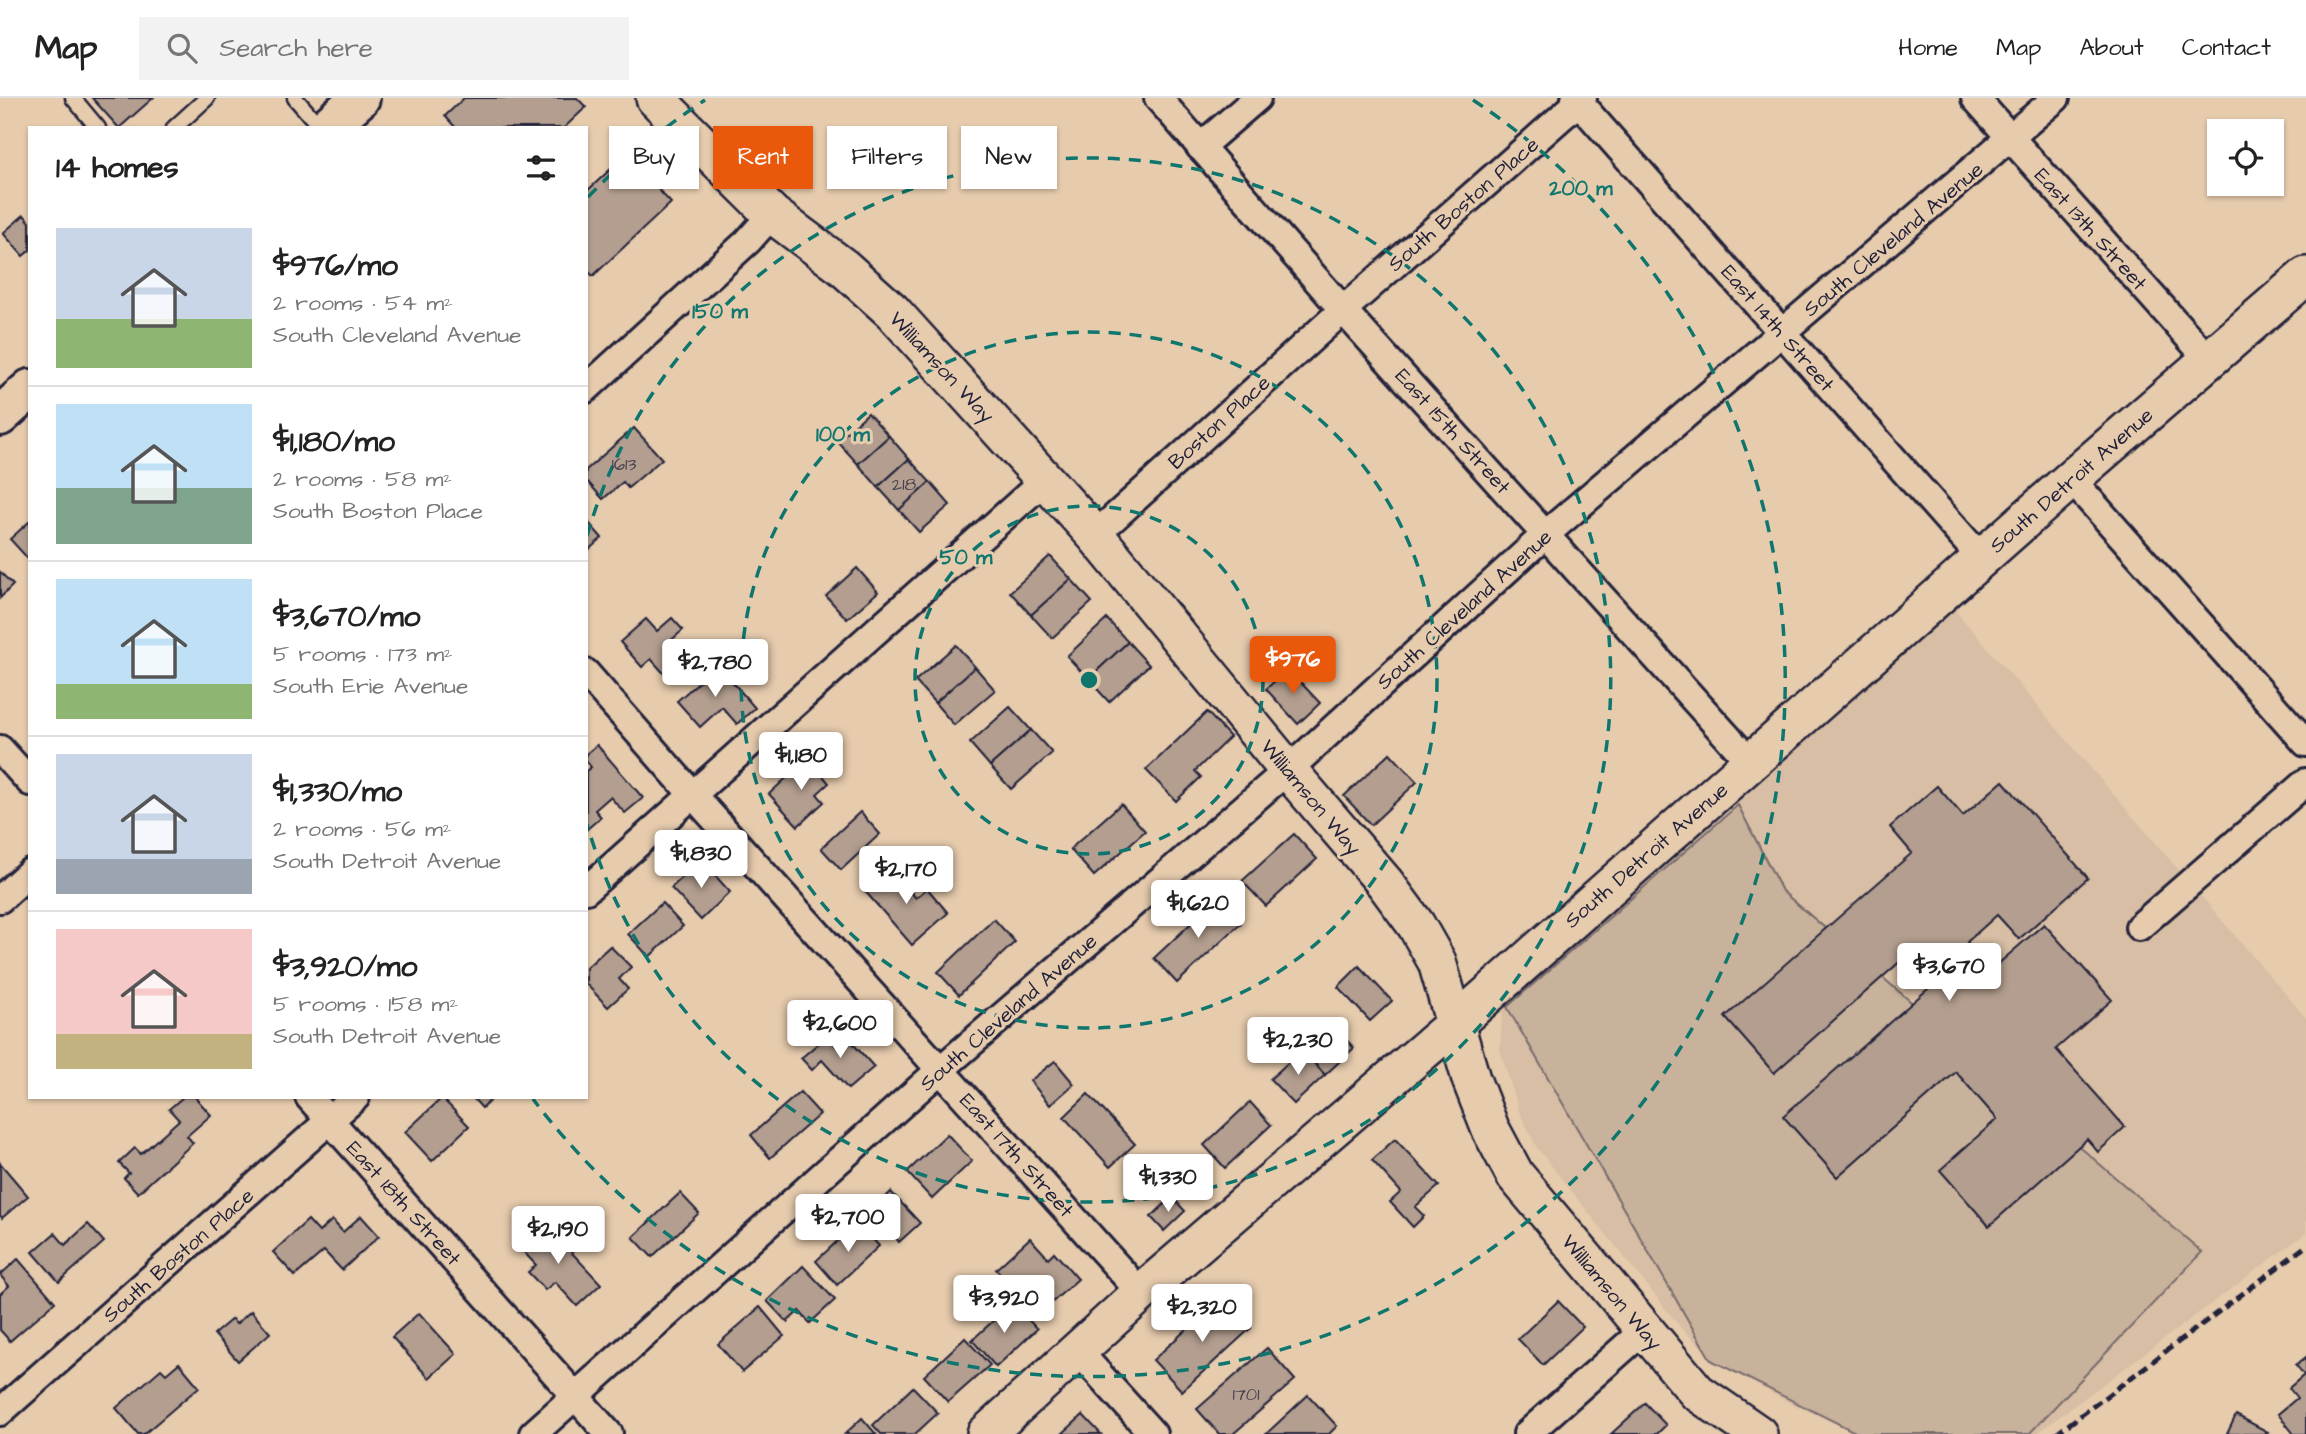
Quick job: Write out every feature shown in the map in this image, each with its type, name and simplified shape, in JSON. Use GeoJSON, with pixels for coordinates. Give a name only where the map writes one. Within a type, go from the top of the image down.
{"type":"FeatureCollection","features":[{"type":"Feature","properties":{"kind":"highway"},"geometry":{"type":"LineString","coordinates":[[325,126],[360,98]]}},
{"type":"Feature","properties":{"kind":"street","name":"Williamson Way"},"geometry":{"type":"LineString","coordinates":[[655,98],[772,214],[843,267],[892,311],[1095,535],[1287,770],[1385,883],[1416,925],[1437,962],[1471,1079],[1515,1175],[1643,1331],[1697,1392],[1758,1434]]}},
{"type":"Feature","properties":{"kind":"street","name":"East 15th Street"},"geometry":{"type":"LineString","coordinates":[[1158,98],[1343,310],[1751,763]]}},
{"type":"Feature","properties":{"kind":"street"},"geometry":{"type":"LineString","coordinates":[[1200,147],[1257,98]]}},
{"type":"Feature","properties":{"kind":"street","name":"East 13th Street"},"geometry":{"type":"LineString","coordinates":[[1975,98],[2208,360]]}},
{"type":"Feature","properties":{"kind":"street","name":"South Cleveland Avenue"},"geometry":{"type":"LineString","coordinates":[[533,1434],[940,1070],[1287,770],[1546,534],[2056,98]]}},
{"type":"Feature","properties":{"kind":"street","name":"South Boston Place"},"geometry":{"type":"LineString","coordinates":[[1343,310],[1578,99]]}},
{"type":"Feature","properties":{"kind":"street","name":"East 14th Street"},"geometry":{"type":"LineString","coordinates":[[1578,99],[1982,559]]}},
{"type":"Feature","properties":{"kind":"street"},"geometry":{"type":"LineString","coordinates":[[588,387],[748,241],[772,214]]}},
{"type":"Feature","properties":{"kind":"street","name":"South Detroit Avenue"},"geometry":{"type":"LineString","coordinates":[[986,1434],[1141,1293],[1456,1023],[2071,479],[2304,280]]}},
{"type":"Feature","properties":{"kind":"street","name":"Boston Place"},"geometry":{"type":"LineString","coordinates":[[1095,535],[1343,310]]}},
{"type":"Feature","properties":{"kind":"street"},"geometry":{"type":"LineString","coordinates":[[2071,479],[2306,743]]}},
{"type":"Feature","properties":{"kind":"street"},"geometry":{"type":"LineString","coordinates":[[588,888],[1045,480]]}},
{"type":"Feature","properties":{"kind":"street","name":"East 17th Street"},"geometry":{"type":"LineString","coordinates":[[588,675],[1141,1293]]}},
{"type":"Feature","properties":{"kind":"street"},"geometry":{"type":"LineString","coordinates":[[0,749],[28,780]]}},
{"type":"Feature","properties":{"kind":"street"},"geometry":{"type":"LineString","coordinates":[[2139,928],[2306,782]]}},
{"type":"Feature","properties":{"kind":"street"},"geometry":{"type":"LineString","coordinates":[[0,899],[28,874]]}},
{"type":"Feature","properties":{"kind":"street","name":"East 18th Street"},"geometry":{"type":"LineString","coordinates":[[311,1099],[610,1434]]}},
{"type":"Feature","properties":{"kind":"street","name":"South Boston Place"},"geometry":{"type":"LineString","coordinates":[[0,1412],[354,1099]]}},
{"type":"Feature","properties":{"kind":"street"},"geometry":{"type":"LineString","coordinates":[[1527,1434],[1643,1331]]}},
{"type":"Feature","properties":{"kind":"street"},"geometry":{"type":"LineString","coordinates":[[1078,1351],[1153,1434]]}},
{"type":"Feature","properties":{"kind":"lane"},"geometry":{"type":"LineString","coordinates":[[73,98],[96,126]]}},
{"type":"Feature","properties":{"kind":"lane"},"geometry":{"type":"LineString","coordinates":[[175,126],[207,98]]}},
{"type":"Feature","properties":{"kind":"lane"},"geometry":{"type":"LineString","coordinates":[[295,98],[321,126]]}},
{"type":"Feature","properties":{"kind":"shaded area"},"geometry":{"type":"Polygon","coordinates":[[[1953,608],[2306,1018],[2306,1233],[2036,1434],[1867,1434],[1792,1404],[1722,1366],[1682,1329],[1538,1149],[1519,1111],[1500,1049],[1503,1001],[1953,608]]]}},
{"type":"Feature","properties":{"kind":"shaded area"},"geometry":{"type":"Polygon","coordinates":[[[1738,805],[1782,891],[2202,1252],[2029,1434],[1859,1434],[1711,1360],[1507,1007],[1738,805]]]}},
{"type":"Feature","properties":{"kind":"building"},"geometry":{"type":"Polygon","coordinates":[[[92,98],[153,98],[121,126],[117,126],[92,98]]]}},
{"type":"Feature","properties":{"kind":"building"},"geometry":{"type":"Polygon","coordinates":[[[464,98],[577,98],[586,107],[566,126],[454,126],[445,116],[464,98]]]}},
{"type":"Feature","properties":{"kind":"building"},"geometry":{"type":"Polygon","coordinates":[[[609,171],[609,189],[658,189],[671,203],[593,276],[588,271],[588,190],[609,171]]]}},
{"type":"Feature","properties":{"kind":"building"},"geometry":{"type":"Polygon","coordinates":[[[24,215],[28,220],[28,252],[23,256],[3,233],[24,215]]]}},
{"type":"Feature","properties":{"kind":"building"},"geometry":{"type":"Polygon","coordinates":[[[868,413],[889,436],[858,464],[837,441],[868,413]]]}},
{"type":"Feature","properties":{"kind":"building"},"geometry":{"type":"Polygon","coordinates":[[[634,428],[662,459],[628,488],[623,482],[603,499],[588,482],[588,468],[634,428]]]}},
{"type":"Feature","properties":{"kind":"building"},"geometry":{"type":"Polygon","coordinates":[[[889,436],[909,459],[878,487],[858,464],[889,436]]]}},
{"type":"Feature","properties":{"kind":"building"},"geometry":{"type":"Polygon","coordinates":[[[909,459],[930,482],[899,510],[878,487],[909,459]]]}},
{"type":"Feature","properties":{"kind":"building"},"geometry":{"type":"Polygon","coordinates":[[[930,482],[950,505],[919,532],[899,510],[930,482]]]}},
{"type":"Feature","properties":{"kind":"building"},"geometry":{"type":"Polygon","coordinates":[[[588,522],[602,538],[588,550],[588,522]]]}},
{"type":"Feature","properties":{"kind":"building"},"geometry":{"type":"Polygon","coordinates":[[[28,523],[28,559],[10,539],[28,523]]]}},
{"type":"Feature","properties":{"kind":"building"},"geometry":{"type":"Polygon","coordinates":[[[1050,556],[1071,579],[1031,615],[1010,592],[1050,556]]]}},
{"type":"Feature","properties":{"kind":"building"},"geometry":{"type":"Polygon","coordinates":[[[857,568],[878,592],[847,619],[826,596],[857,568]]]}},
{"type":"Feature","properties":{"kind":"building"},"geometry":{"type":"Polygon","coordinates":[[[0,572],[13,585],[0,598],[0,572]]]}},
{"type":"Feature","properties":{"kind":"building"},"geometry":{"type":"Polygon","coordinates":[[[1071,579],[1092,602],[1052,638],[1031,615],[1071,579]]]}},
{"type":"Feature","properties":{"kind":"building"},"geometry":{"type":"Polygon","coordinates":[[[672,618],[683,630],[667,644],[685,665],[669,679],[651,659],[642,667],[620,642],[646,619],[657,631],[672,618]]]}},
{"type":"Feature","properties":{"kind":"building"},"geometry":{"type":"Polygon","coordinates":[[[1107,619],[1128,642],[1088,679],[1067,656],[1107,619]]]}},
{"type":"Feature","properties":{"kind":"building"},"geometry":{"type":"Polygon","coordinates":[[[1128,642],[1149,665],[1109,702],[1088,679],[1128,642]]]}},
{"type":"Feature","properties":{"kind":"building"},"geometry":{"type":"Polygon","coordinates":[[[956,645],[975,667],[935,703],[915,681],[956,645]]]}},
{"type":"Feature","properties":{"kind":"building"},"geometry":{"type":"Polygon","coordinates":[[[718,665],[755,708],[737,724],[722,707],[700,727],[677,701],[718,665]]]}},
{"type":"Feature","properties":{"kind":"building"},"geometry":{"type":"Polygon","coordinates":[[[975,667],[995,690],[954,725],[935,703],[975,667]]]}},
{"type":"Feature","properties":{"kind":"building"},"geometry":{"type":"Polygon","coordinates":[[[1288,669],[1320,703],[1298,724],[1266,689],[1288,669]]]}},
{"type":"Feature","properties":{"kind":"building"},"geometry":{"type":"Polygon","coordinates":[[[1010,707],[1031,730],[990,766],[970,743],[1010,707]]]}},
{"type":"Feature","properties":{"kind":"building"},"geometry":{"type":"Polygon","coordinates":[[[1207,712],[1230,737],[1195,771],[1201,777],[1176,801],[1146,770],[1207,712]]]}},
{"type":"Feature","properties":{"kind":"building"},"geometry":{"type":"Polygon","coordinates":[[[1031,730],[1052,753],[1011,789],[990,766],[1031,730]]]}},
{"type":"Feature","properties":{"kind":"building"},"geometry":{"type":"Polygon","coordinates":[[[597,745],[643,798],[625,813],[610,797],[595,810],[601,817],[588,828],[588,769],[591,767],[588,763],[588,752],[597,745]]]}},
{"type":"Feature","properties":{"kind":"building"},"geometry":{"type":"Polygon","coordinates":[[[1390,753],[1417,782],[1371,825],[1344,796],[1390,753]]]}},
{"type":"Feature","properties":{"kind":"building"},"geometry":{"type":"Polygon","coordinates":[[[808,758],[829,783],[817,794],[824,802],[798,826],[769,794],[808,758]]]}},
{"type":"Feature","properties":{"kind":"building"},"geometry":{"type":"Polygon","coordinates":[[[2003,781],[2088,878],[2019,939],[1997,915],[1967,942],[1991,970],[2044,924],[2112,1000],[2056,1049],[2125,1127],[2098,1152],[2087,1139],[1989,1226],[1940,1170],[1997,1119],[1956,1072],[1837,1177],[1783,1116],[1937,981],[1911,952],[1774,1073],[1725,1017],[1912,853],[1890,827],[1937,786],[1963,816],[2003,781]]]}},
{"type":"Feature","properties":{"kind":"building"},"geometry":{"type":"Polygon","coordinates":[[[1121,804],[1145,831],[1094,876],[1070,849],[1121,804]]]}},
{"type":"Feature","properties":{"kind":"building"},"geometry":{"type":"Polygon","coordinates":[[[860,812],[880,834],[841,870],[821,848],[860,812]]]}},
{"type":"Feature","properties":{"kind":"building"},"geometry":{"type":"Polygon","coordinates":[[[1294,834],[1317,859],[1266,906],[1242,881],[1294,834]]]}},
{"type":"Feature","properties":{"kind":"building"},"geometry":{"type":"Polygon","coordinates":[[[701,860],[730,892],[701,920],[671,888],[701,860]]]}},
{"type":"Feature","properties":{"kind":"building"},"geometry":{"type":"Polygon","coordinates":[[[890,868],[916,898],[927,888],[948,913],[912,945],[864,890],[890,868]]]}},
{"type":"Feature","properties":{"kind":"building"},"geometry":{"type":"Polygon","coordinates":[[[1218,898],[1241,923],[1177,983],[1154,958],[1218,898]]]}},
{"type":"Feature","properties":{"kind":"building"},"geometry":{"type":"Polygon","coordinates":[[[662,903],[683,926],[649,957],[628,934],[662,903]]]}},
{"type":"Feature","properties":{"kind":"building"},"geometry":{"type":"Polygon","coordinates":[[[994,919],[1015,942],[959,995],[938,972],[994,919]]]}},
{"type":"Feature","properties":{"kind":"building"},"geometry":{"type":"Polygon","coordinates":[[[610,946],[631,967],[619,979],[628,989],[608,1007],[588,986],[588,966],[610,946]]]}},
{"type":"Feature","properties":{"kind":"building"},"geometry":{"type":"Polygon","coordinates":[[[1359,966],[1392,1001],[1370,1021],[1338,987],[1359,966]]]}},
{"type":"Feature","properties":{"kind":"building"},"geometry":{"type":"Polygon","coordinates":[[[1331,1023],[1354,1048],[1325,1075],[1302,1050],[1331,1023]]]}},
{"type":"Feature","properties":{"kind":"building"},"geometry":{"type":"Polygon","coordinates":[[[827,1036],[837,1047],[847,1037],[874,1067],[848,1089],[822,1060],[812,1070],[801,1058],[827,1036]]]}},
{"type":"Feature","properties":{"kind":"building"},"geometry":{"type":"Polygon","coordinates":[[[1302,1050],[1325,1075],[1294,1104],[1270,1079],[1302,1050]]]}},
{"type":"Feature","properties":{"kind":"building"},"geometry":{"type":"Polygon","coordinates":[[[1055,1061],[1074,1084],[1050,1105],[1030,1081],[1055,1061]]]}},
{"type":"Feature","properties":{"kind":"building"},"geometry":{"type":"Polygon","coordinates":[[[800,1092],[820,1114],[770,1158],[751,1135],[800,1092]]]}},
{"type":"Feature","properties":{"kind":"building"},"geometry":{"type":"Polygon","coordinates":[[[1088,1094],[1135,1144],[1110,1167],[1064,1117],[1088,1094]]]}},
{"type":"Feature","properties":{"kind":"building"},"geometry":{"type":"Polygon","coordinates":[[[181,1099],[197,1099],[211,1115],[187,1136],[193,1143],[138,1193],[124,1178],[129,1173],[119,1163],[135,1148],[141,1154],[179,1120],[169,1109],[181,1099]]]}},
{"type":"Feature","properties":{"kind":"building"},"geometry":{"type":"Polygon","coordinates":[[[441,1099],[469,1126],[432,1161],[405,1132],[441,1099]]]}},
{"type":"Feature","properties":{"kind":"building"},"geometry":{"type":"Polygon","coordinates":[[[474,1099],[492,1099],[482,1108],[474,1099]]]}},
{"type":"Feature","properties":{"kind":"building"},"geometry":{"type":"Polygon","coordinates":[[[1250,1102],[1271,1125],[1225,1168],[1204,1145],[1250,1102]]]}},
{"type":"Feature","properties":{"kind":"building"},"geometry":{"type":"Polygon","coordinates":[[[947,1134],[972,1161],[932,1199],[907,1172],[947,1134]]]}},
{"type":"Feature","properties":{"kind":"building"},"geometry":{"type":"Polygon","coordinates":[[[1395,1139],[1439,1186],[1415,1207],[1424,1216],[1413,1227],[1390,1202],[1401,1192],[1372,1160],[1395,1139]]]}},
{"type":"Feature","properties":{"kind":"building"},"geometry":{"type":"Polygon","coordinates":[[[0,1163],[28,1196],[2,1218],[0,1215],[0,1163]]]}},
{"type":"Feature","properties":{"kind":"building"},"geometry":{"type":"Polygon","coordinates":[[[891,1192],[920,1223],[899,1242],[872,1210],[891,1192]]]}},
{"type":"Feature","properties":{"kind":"building"},"geometry":{"type":"Polygon","coordinates":[[[680,1193],[699,1213],[652,1257],[633,1237],[680,1193]]]}},
{"type":"Feature","properties":{"kind":"building"},"geometry":{"type":"Polygon","coordinates":[[[1172,1197],[1185,1211],[1164,1231],[1151,1217],[1172,1197]]]}},
{"type":"Feature","properties":{"kind":"building"},"geometry":{"type":"Polygon","coordinates":[[[361,1216],[379,1236],[342,1270],[324,1251],[295,1276],[273,1252],[308,1220],[319,1232],[332,1220],[343,1232],[361,1216]]]}},
{"type":"Feature","properties":{"kind":"building"},"geometry":{"type":"Polygon","coordinates":[[[858,1222],[879,1246],[837,1285],[816,1261],[858,1222]]]}},
{"type":"Feature","properties":{"kind":"building"},"geometry":{"type":"Polygon","coordinates":[[[544,1223],[601,1284],[577,1306],[555,1282],[545,1290],[528,1272],[536,1265],[519,1247],[544,1223]]]}},
{"type":"Feature","properties":{"kind":"building"},"geometry":{"type":"Polygon","coordinates":[[[88,1224],[104,1242],[59,1282],[33,1252],[55,1233],[65,1245],[88,1224]]]}},
{"type":"Feature","properties":{"kind":"building"},"geometry":{"type":"Polygon","coordinates":[[[1030,1238],[1048,1258],[1054,1252],[1078,1279],[1038,1315],[996,1269],[1030,1238]]]}},
{"type":"Feature","properties":{"kind":"building"},"geometry":{"type":"Polygon","coordinates":[[[18,1259],[55,1302],[10,1341],[0,1330],[0,1294],[9,1286],[0,1275],[18,1259]]]}},
{"type":"Feature","properties":{"kind":"building"},"geometry":{"type":"Polygon","coordinates":[[[803,1266],[835,1300],[810,1323],[799,1311],[787,1322],[767,1301],[803,1266]]]}},
{"type":"Feature","properties":{"kind":"building"},"geometry":{"type":"Polygon","coordinates":[[[1222,1297],[1251,1328],[1182,1391],[1153,1360],[1222,1297]]]}},
{"type":"Feature","properties":{"kind":"building"},"geometry":{"type":"Polygon","coordinates":[[[1558,1301],[1583,1327],[1543,1365],[1518,1339],[1558,1301]]]}},
{"type":"Feature","properties":{"kind":"building"},"geometry":{"type":"Polygon","coordinates":[[[1013,1303],[1037,1329],[996,1367],[972,1340],[1013,1303]]]}},
{"type":"Feature","properties":{"kind":"building"},"geometry":{"type":"Polygon","coordinates":[[[760,1307],[784,1336],[742,1372],[718,1344],[760,1307]]]}},
{"type":"Feature","properties":{"kind":"building"},"geometry":{"type":"Polygon","coordinates":[[[251,1311],[270,1333],[238,1361],[214,1334],[232,1319],[236,1324],[251,1311]]]}},
{"type":"Feature","properties":{"kind":"building"},"geometry":{"type":"Polygon","coordinates":[[[419,1313],[456,1354],[429,1378],[392,1337],[419,1313]]]}},
{"type":"Feature","properties":{"kind":"building"},"geometry":{"type":"Polygon","coordinates":[[[965,1338],[990,1365],[948,1402],[924,1376],[965,1338]]]}},
{"type":"Feature","properties":{"kind":"building"},"geometry":{"type":"Polygon","coordinates":[[[1267,1348],[1295,1380],[1233,1434],[1219,1434],[1197,1409],[1267,1348]]]}},
{"type":"Feature","properties":{"kind":"building"},"geometry":{"type":"Polygon","coordinates":[[[2306,1357],[2306,1434],[2294,1434],[2278,1414],[2297,1398],[2289,1388],[2304,1375],[2296,1365],[2306,1357]]]}},
{"type":"Feature","properties":{"kind":"building"},"geometry":{"type":"Polygon","coordinates":[[[179,1363],[199,1387],[144,1434],[138,1434],[116,1408],[161,1369],[166,1374],[179,1363]]]}},
{"type":"Feature","properties":{"kind":"building"},"geometry":{"type":"Polygon","coordinates":[[[913,1387],[938,1413],[915,1434],[881,1434],[873,1425],[913,1387]]]}},
{"type":"Feature","properties":{"kind":"building"},"geometry":{"type":"Polygon","coordinates":[[[1308,1395],[1337,1426],[1329,1434],[1266,1434],[1308,1395]]]}},
{"type":"Feature","properties":{"kind":"building"},"geometry":{"type":"Polygon","coordinates":[[[1645,1403],[1666,1425],[1657,1434],[1611,1434],[1645,1403]]]}},
{"type":"Feature","properties":{"kind":"building"},"geometry":{"type":"Polygon","coordinates":[[[1083,1415],[1101,1434],[1062,1434],[1083,1415]]]}},
{"type":"Feature","properties":{"kind":"building"},"geometry":{"type":"Polygon","coordinates":[[[2236,1415],[2268,1432],[2227,1434],[2236,1415]]]}},
{"type":"Feature","properties":{"kind":"building"},"geometry":{"type":"Polygon","coordinates":[[[862,1418],[876,1434],[845,1434],[862,1418]]]}},
{"type":"Feature","properties":{"kind":"railway"},"geometry":{"type":"LineString","coordinates":[[2056,1434],[2306,1246]]}}]}
